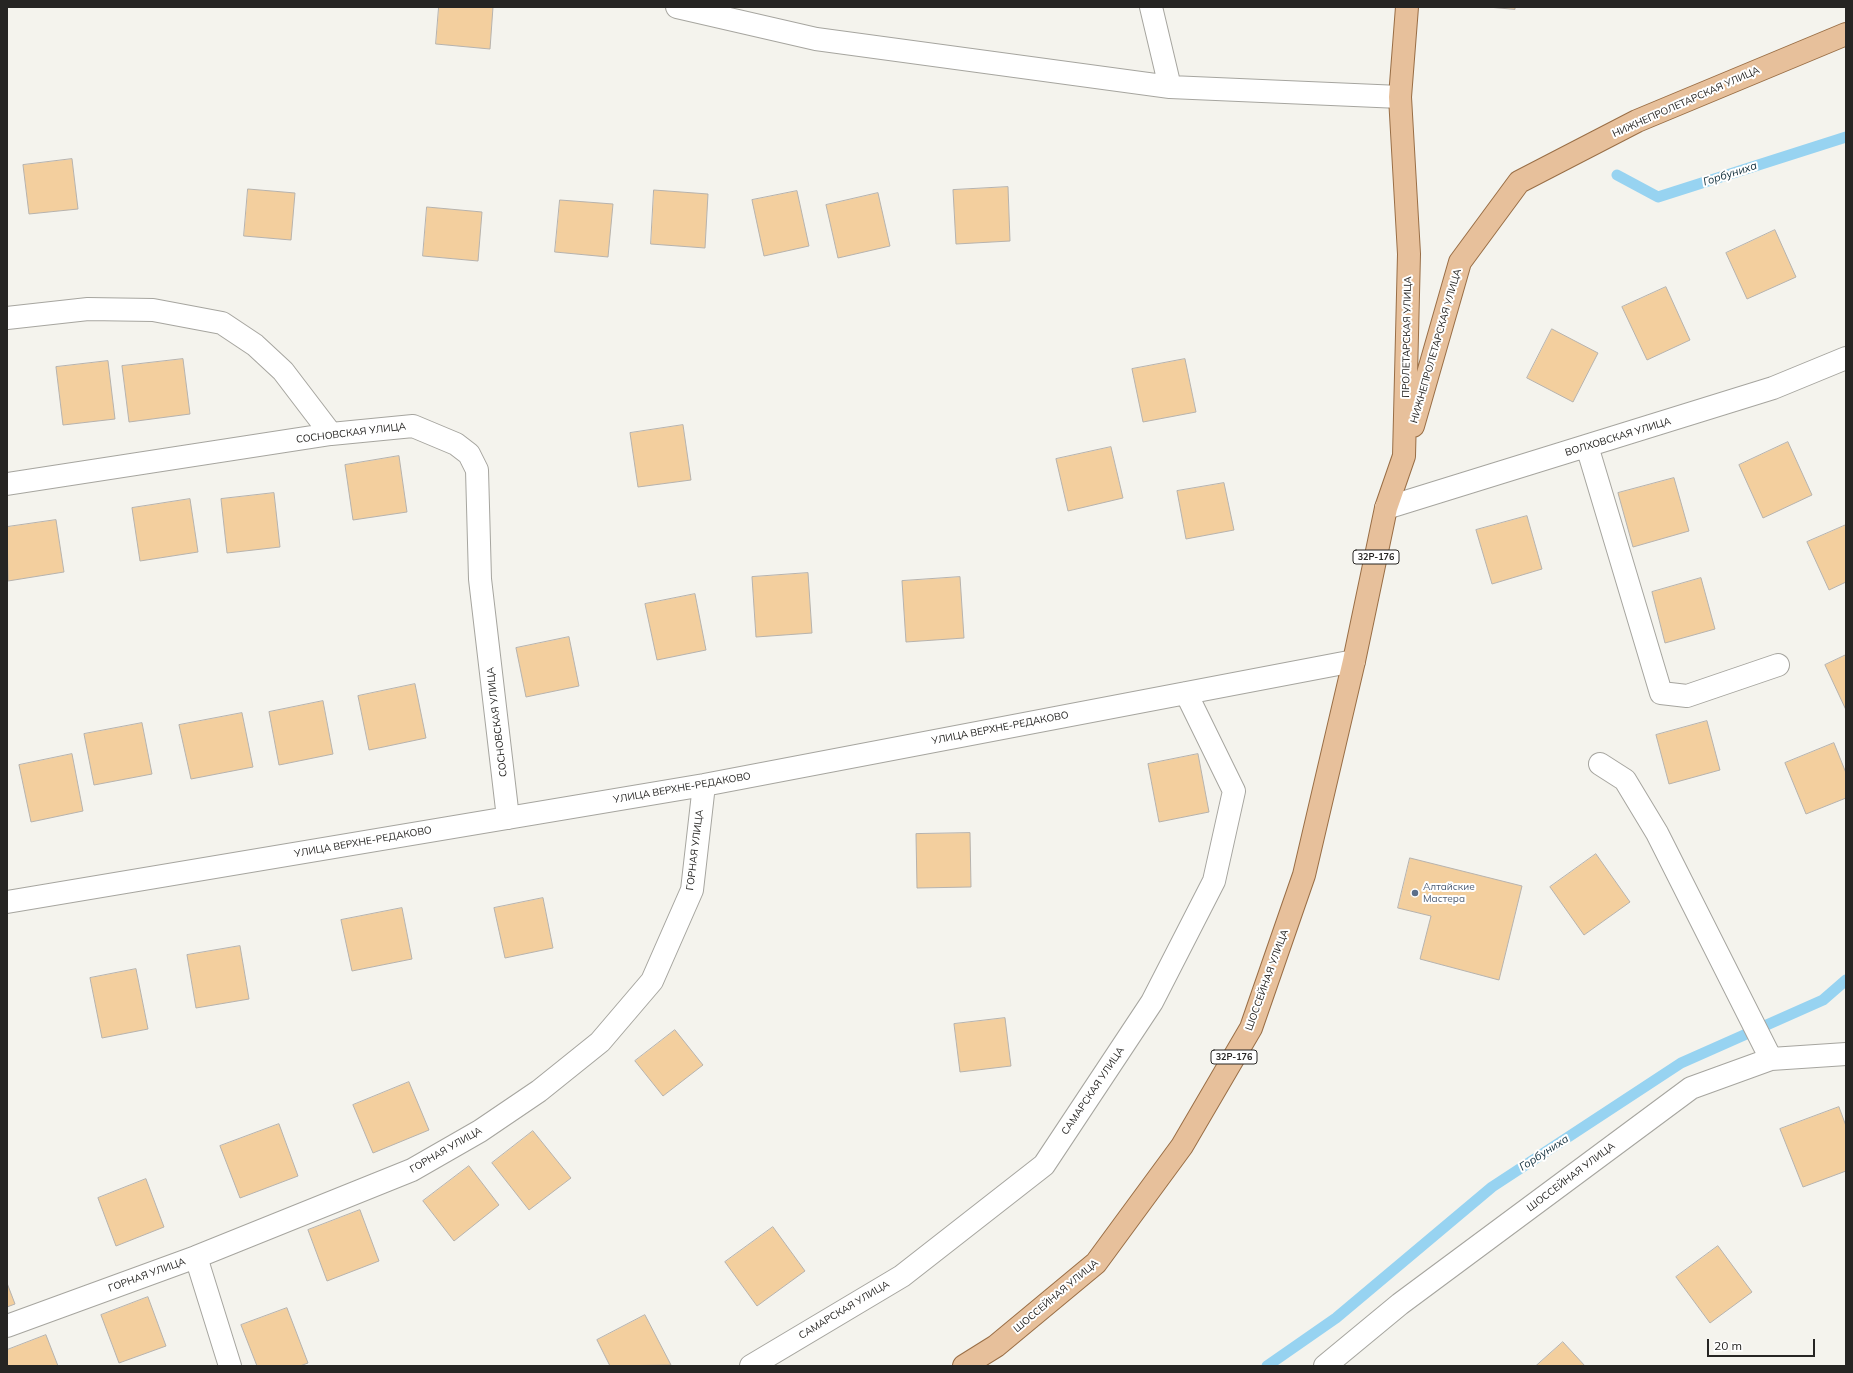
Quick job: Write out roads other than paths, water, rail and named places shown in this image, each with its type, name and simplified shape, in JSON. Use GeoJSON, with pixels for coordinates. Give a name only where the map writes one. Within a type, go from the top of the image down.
{"type":"FeatureCollection","features":[{"type":"Feature","properties":{"kind":"main road","name":"ПРОЛЕТАРСКАЯ УЛИЦА"},"geometry":{"type":"LineString","coordinates":[[1354,660],[1386,508],[1404,456],[1409,254],[1400,97],[1407,7]]}},
{"type":"Feature","properties":{"kind":"main road","name":"НИЖНЕПРОЛЕТАРСКАЯ УЛИЦА"},"geometry":{"type":"LineString","coordinates":[[1404,456],[1460,262],[1518,182],[1637,121],[1846,34]]}},
{"type":"Feature","properties":{"kind":"main road","name":"ШОССЕЙНАЯ УЛИЦА"},"geometry":{"type":"LineString","coordinates":[[964,1366],[996,1346],[1096,1263],[1182,1146],[1251,1028],[1304,875],[1354,660]]}},
{"type":"Feature","properties":{"kind":"street"},"geometry":{"type":"LineString","coordinates":[[677,7],[816,39],[1170,87],[1400,97]]}},
{"type":"Feature","properties":{"kind":"street"},"geometry":{"type":"LineString","coordinates":[[1151,7],[1170,87]]}},
{"type":"Feature","properties":{"kind":"street"},"geometry":{"type":"LineString","coordinates":[[7,318],[88,308],[153,310],[222,323],[255,345],[283,371],[331,434]]}},
{"type":"Feature","properties":{"kind":"street","name":"ВОЛХОВСКАЯ УЛИЦА"},"geometry":{"type":"LineString","coordinates":[[1386,508],[1773,388],[1846,358]]}},
{"type":"Feature","properties":{"kind":"street","name":"СОСНОВСКАЯ УЛИЦА"},"geometry":{"type":"LineString","coordinates":[[7,484],[331,434],[413,426],[456,444],[469,454],[477,470],[480,579],[508,818]]}},
{"type":"Feature","properties":{"kind":"street"},"geometry":{"type":"LineString","coordinates":[[1587,446],[1661,693],[1687,696],[1778,664]]}},
{"type":"Feature","properties":{"kind":"street","name":"УЛИЦА ВЕРХНЕ-РЕДАКОВО"},"geometry":{"type":"LineString","coordinates":[[7,902],[704,785],[1354,660]]}},
{"type":"Feature","properties":{"kind":"street","name":"САМАРСКАЯ УЛИЦА"},"geometry":{"type":"LineString","coordinates":[[751,1366],[902,1276],[1044,1164],[1152,1002],[1214,881],[1234,791],[1186,693]]}},
{"type":"Feature","properties":{"kind":"street"},"geometry":{"type":"LineString","coordinates":[[1600,764],[1625,780],[1657,833],[1771,1059]]}},
{"type":"Feature","properties":{"kind":"street","name":"ГОРНАЯ УЛИЦА"},"geometry":{"type":"LineString","coordinates":[[7,1326],[196,1257],[412,1170],[480,1131],[539,1091],[600,1042],[652,981],[692,890],[704,785]]}},
{"type":"Feature","properties":{"kind":"street","name":"ШОССЕЙНАЯ УЛИЦА"},"geometry":{"type":"LineString","coordinates":[[1325,1366],[1400,1304],[1691,1088],[1771,1059],[1846,1054]]}},
{"type":"Feature","properties":{"kind":"street"},"geometry":{"type":"LineString","coordinates":[[196,1257],[230,1366]]}},
{"type":"Feature","properties":{"kind":"waterway","name":"Горбуниха"},"geometry":{"type":"LineString","coordinates":[[1617,175],[1658,197],[1846,137]]}},
{"type":"Feature","properties":{"kind":"waterway","name":"Горбуниха"},"geometry":{"type":"LineString","coordinates":[[1267,1366],[1336,1318],[1492,1187],[1681,1063],[1823,1000],[1846,980]]}},
{"type":"Feature","properties":{"kind":"place","name":"Алтайские Мастера"},"geometry":{"type":"Point","coordinates":[1415,893]}}]}
